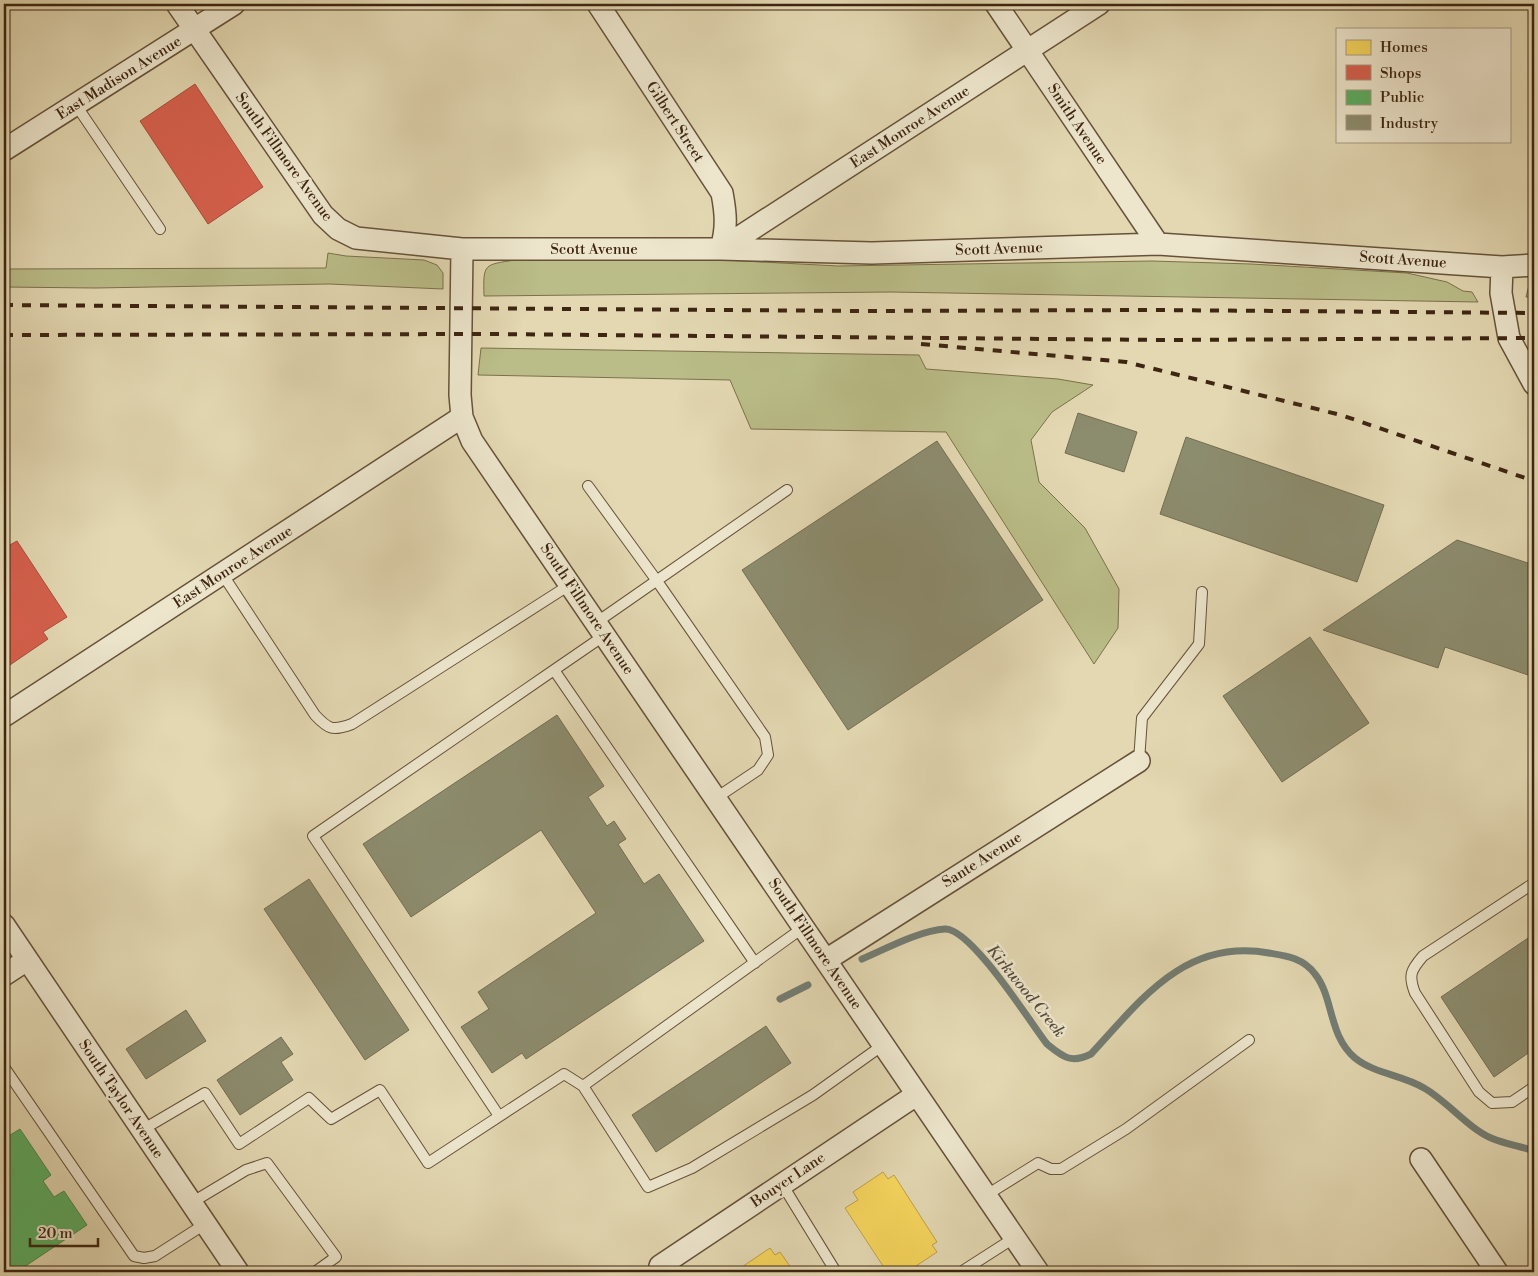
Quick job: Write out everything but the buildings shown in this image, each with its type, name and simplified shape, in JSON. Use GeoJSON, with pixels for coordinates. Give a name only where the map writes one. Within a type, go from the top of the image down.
{"type":"FeatureCollection","features":[{"type":"Feature","properties":{"kind":"street","name":"South Fillmore Avenue"},"geometry":{"type":"LineString","coordinates":[[177,4],[323,215],[338,229],[356,238],[462,249],[460,395],[462,417],[472,442],[571,584],[916,1095],[1038,1272]]}},
{"type":"Feature","properties":{"kind":"street","name":"East Madison Avenue"},"geometry":{"type":"LineString","coordinates":[[4,150],[234,4]]}},
{"type":"Feature","properties":{"kind":"street","name":"Gilbert Street"},"geometry":{"type":"LineString","coordinates":[[598,4],[722,193],[726,215],[726,233],[721,249]]}},
{"type":"Feature","properties":{"kind":"street","name":"Smith Avenue"},"geometry":{"type":"LineString","coordinates":[[996,4],[1158,244]]}},
{"type":"Feature","properties":{"kind":"street","name":"East Monroe Avenue"},"geometry":{"type":"LineString","coordinates":[[721,249],[1099,4]]}},
{"type":"Feature","properties":{"kind":"street","name":"Scott Avenue"},"geometry":{"type":"LineString","coordinates":[[462,249],[721,249],[872,253],[1158,244],[1502,267],[1534,264]]}},
{"type":"Feature","properties":{"kind":"street"},"geometry":{"type":"LineString","coordinates":[[1502,267],[1501,293],[1509,338],[1534,384]]}},
{"type":"Feature","properties":{"kind":"street","name":"East Monroe Avenue"},"geometry":{"type":"LineString","coordinates":[[4,716],[462,417]]}},
{"type":"Feature","properties":{"kind":"street","name":"Sante Avenue"},"geometry":{"type":"LineString","coordinates":[[826,960],[1139,761]]}},
{"type":"Feature","properties":{"kind":"street","name":"South Taylor Avenue"},"geometry":{"type":"LineString","coordinates":[[4,925],[238,1272]]}},
{"type":"Feature","properties":{"kind":"street"},"geometry":{"type":"LineString","coordinates":[[4,975],[27,960]]}},
{"type":"Feature","properties":{"kind":"street","name":"Bouyer Lane"},"geometry":{"type":"LineString","coordinates":[[660,1266],[916,1095]]}},
{"type":"Feature","properties":{"kind":"street"},"geometry":{"type":"LineString","coordinates":[[1421,1159],[1497,1272]]}},
{"type":"Feature","properties":{"kind":"lane"},"geometry":{"type":"LineString","coordinates":[[76,105],[160,229]]}},
{"type":"Feature","properties":{"kind":"lane"},"geometry":{"type":"LineString","coordinates":[[588,486],[765,736],[768,755],[758,770],[716,798]]}},
{"type":"Feature","properties":{"kind":"lane"},"geometry":{"type":"LineString","coordinates":[[499,1116],[313,836],[554,670],[657,581],[787,490]]}},
{"type":"Feature","properties":{"kind":"lane"},"geometry":{"type":"LineString","coordinates":[[222,575],[315,715],[325,726],[337,730],[352,724],[571,584]]}},
{"type":"Feature","properties":{"kind":"lane"},"geometry":{"type":"LineString","coordinates":[[1139,761],[1142,718],[1199,644],[1202,592]]}},
{"type":"Feature","properties":{"kind":"lane"},"geometry":{"type":"LineString","coordinates":[[554,670],[755,963]]}},
{"type":"Feature","properties":{"kind":"lane"},"geometry":{"type":"LineString","coordinates":[[1534,883],[1423,956],[1413,969],[1410,980],[1415,993],[1479,1092],[1492,1103],[1512,1102],[1534,1087]]}},
{"type":"Feature","properties":{"kind":"lane"},"geometry":{"type":"LineString","coordinates":[[583,1086],[804,927]]}},
{"type":"Feature","properties":{"kind":"lane"},"geometry":{"type":"LineString","coordinates":[[986,1196],[1038,1163],[1051,1169],[1061,1170],[1126,1129],[1249,1040]]}},
{"type":"Feature","properties":{"kind":"lane"},"geometry":{"type":"LineString","coordinates":[[142,1130],[205,1093],[239,1144],[309,1098],[331,1119],[380,1090],[428,1163],[564,1074],[583,1086],[648,1187],[692,1168],[757,1129],[813,1095],[883,1045]]}},
{"type":"Feature","properties":{"kind":"lane"},"geometry":{"type":"LineString","coordinates":[[4,1067],[134,1256],[144,1258],[155,1256],[205,1224]]}},
{"type":"Feature","properties":{"kind":"lane"},"geometry":{"type":"LineString","coordinates":[[191,1203],[246,1170],[267,1163],[336,1257],[314,1272]]}},
{"type":"Feature","properties":{"kind":"lane"},"geometry":{"type":"LineString","coordinates":[[782,1184],[836,1272]]}},
{"type":"Feature","properties":{"kind":"lane"},"geometry":{"type":"LineString","coordinates":[[961,1272],[1014,1238]]}},
{"type":"Feature","properties":{"kind":"green space"},"geometry":{"type":"Polygon","coordinates":[[[328,253],[346,256],[424,260],[437,265],[443,273],[443,289],[329,284],[95,288],[4,287],[4,269],[326,268],[328,253]]]}},
{"type":"Feature","properties":{"kind":"green space"},"geometry":{"type":"Polygon","coordinates":[[[705,259],[838,266],[1152,261],[1251,264],[1407,273],[1447,282],[1463,291],[1472,292],[1478,302],[890,292],[484,296],[485,271],[491,265],[497,263],[515,260],[705,259]]]}},
{"type":"Feature","properties":{"kind":"green space"},"geometry":{"type":"Polygon","coordinates":[[[1534,281],[1534,297],[1526,297],[1529,285],[1534,281]]]}},
{"type":"Feature","properties":{"kind":"green space"},"geometry":{"type":"Polygon","coordinates":[[[481,348],[919,355],[926,369],[1058,379],[1093,385],[1052,412],[1031,440],[1039,482],[1085,528],[1119,589],[1118,628],[1094,664],[946,432],[751,429],[730,380],[478,375],[481,348]]]}},
{"type":"Feature","properties":{"kind":"waterway","name":"Kirkwood Creek"},"geometry":{"type":"LineString","coordinates":[[862,959],[903,941],[935,930],[945,929],[956,933],[970,943],[984,959],[1047,1044],[1063,1056],[1073,1059],[1091,1054],[1147,994],[1189,964],[1213,955],[1239,951],[1269,953],[1288,957],[1305,964],[1315,974],[1325,994],[1340,1039],[1355,1058],[1371,1068],[1407,1080],[1433,1093],[1482,1134],[1534,1151]]}},
{"type":"Feature","properties":{"kind":"waterway","name":"Kirkwood Creek"},"geometry":{"type":"LineString","coordinates":[[780,999],[808,985]]}},
{"type":"Feature","properties":{"kind":"railway"},"geometry":{"type":"LineString","coordinates":[[4,305],[1534,313]]}},
{"type":"Feature","properties":{"kind":"railway"},"geometry":{"type":"LineString","coordinates":[[4,335],[485,334],[1163,340],[1534,338]]}},
{"type":"Feature","properties":{"kind":"railway"},"geometry":{"type":"LineString","coordinates":[[921,344],[1126,362],[1341,415],[1534,481]]}}]}
